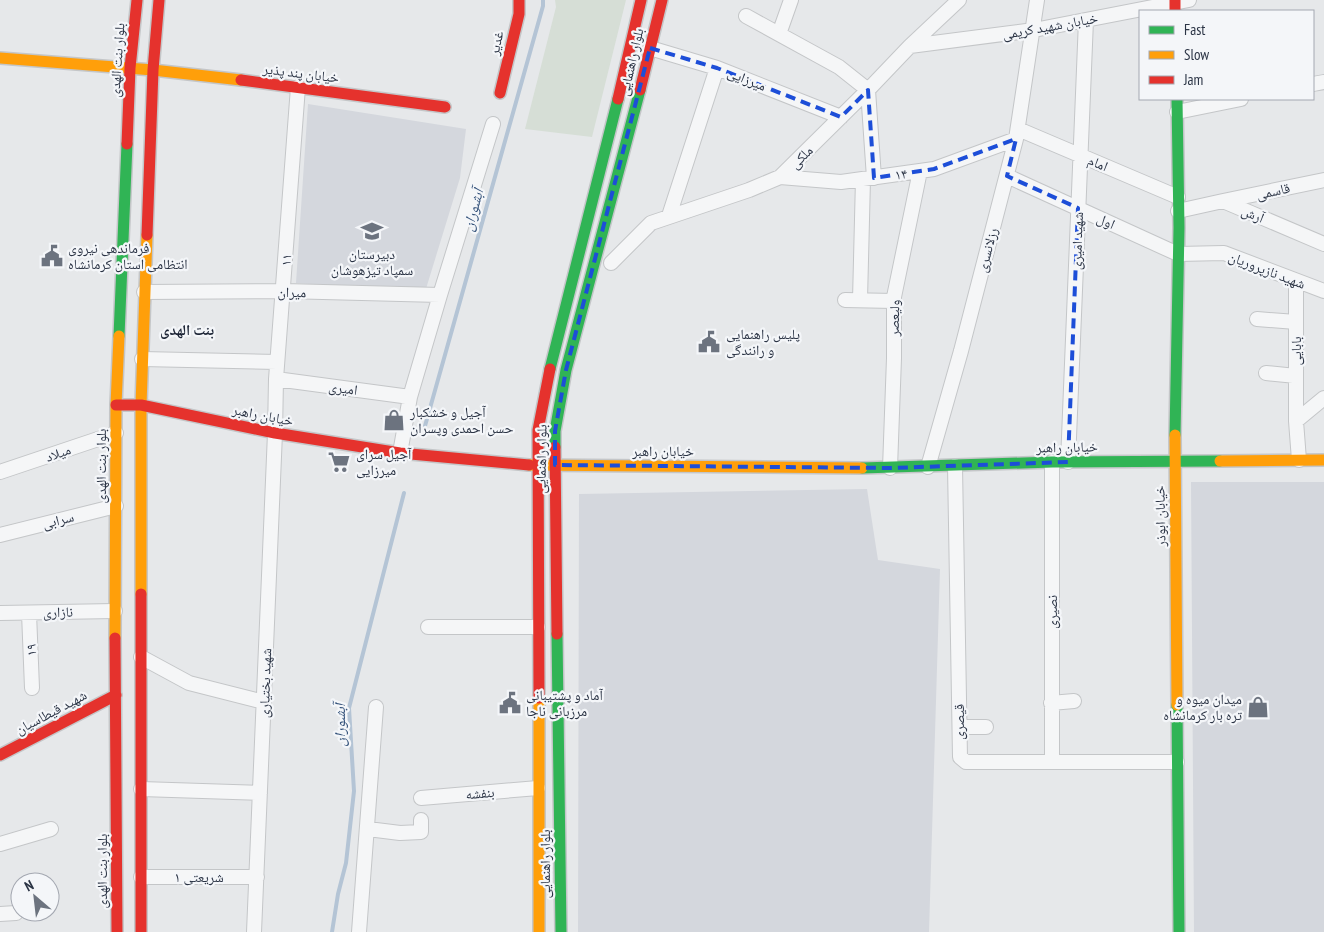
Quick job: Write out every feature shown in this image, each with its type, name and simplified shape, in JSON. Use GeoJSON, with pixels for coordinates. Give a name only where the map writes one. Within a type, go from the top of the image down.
{"type":"FeatureCollection","features":[{"type":"Feature","properties":{"kind":"main road","name":"بلوار بنت الهدی"},"geometry":{"type":"LineString","coordinates":[[136,0],[130,68],[116,405],[115,611],[116,695],[129,841],[141,877],[141,932]]}},
{"type":"Feature","properties":{"kind":"main road","name":"بلوار بنت الهدی"},"geometry":{"type":"LineString","coordinates":[[117,932],[129,841],[141,790],[140,406],[153,70],[159,0]]}},
{"type":"Feature","properties":{"kind":"main road","name":"غدیر"},"geometry":{"type":"LineString","coordinates":[[500,93],[519,14],[519,0]]}},
{"type":"Feature","properties":{"kind":"main road","name":"بلوار راهنمایی"},"geometry":{"type":"LineString","coordinates":[[539,932],[538,430],[547,380],[629,56],[641,0]]}},
{"type":"Feature","properties":{"kind":"main road","name":"بلوار راهنمایی"},"geometry":{"type":"LineString","coordinates":[[561,932],[555,431],[566,370],[628,141],[662,0]]}},
{"type":"Feature","properties":{"kind":"main road","name":"خیابان پند پذیر"},"geometry":{"type":"LineString","coordinates":[[0,58],[153,70],[445,107]]}},
{"type":"Feature","properties":{"kind":"main road","name":"خیابان ابوذر"},"geometry":{"type":"LineString","coordinates":[[1177,105],[1178,254],[1175,460],[1179,932]]}},
{"type":"Feature","properties":{"kind":"main road","name":"خیابان راهبر"},"geometry":{"type":"LineString","coordinates":[[116,405],[140,406],[275,433],[400,453],[538,466],[890,468],[1052,462],[1324,460]]}},
{"type":"Feature","properties":{"kind":"main road","name":"شهید قیطاسیان"},"geometry":{"type":"LineString","coordinates":[[0,755],[116,695]]}},
{"type":"Feature","properties":{"kind":"street"},"geometry":{"type":"LineString","coordinates":[[779,34],[791,0]]}},
{"type":"Feature","properties":{"kind":"street","name":"ملکی"},"geometry":{"type":"LineString","coordinates":[[611,263],[651,223],[749,190],[780,177],[910,46],[959,0]]}},
{"type":"Feature","properties":{"kind":"street","name":"رزلانسری"},"geometry":{"type":"LineString","coordinates":[[928,467],[961,351],[1017,134],[1037,0]]}},
{"type":"Feature","properties":{"kind":"street","name":"خیابان شهید کریمی"},"geometry":{"type":"LineString","coordinates":[[1141,10],[1179,3]]}},
{"type":"Feature","properties":{"kind":"street","name":"خیابان شهید کریمی"},"geometry":{"type":"LineString","coordinates":[[910,46],[1034,30],[1139,10]]}},
{"type":"Feature","properties":{"kind":"street"},"geometry":{"type":"LineString","coordinates":[[746,16],[839,67],[868,90],[868,178],[860,300]]}},
{"type":"Feature","properties":{"kind":"street","name":"شهید امیری"},"geometry":{"type":"LineString","coordinates":[[1068,462],[1086,20]]}},
{"type":"Feature","properties":{"kind":"street","name":"میرزایی"},"geometry":{"type":"LineString","coordinates":[[650,48],[718,68],[841,117]]}},
{"type":"Feature","properties":{"kind":"street"},"geometry":{"type":"LineString","coordinates":[[669,216],[718,68]]}},
{"type":"Feature","properties":{"kind":"street","name":"۱۱"},"geometry":{"type":"LineString","coordinates":[[275,433],[277,362],[284,292],[298,87]]}},
{"type":"Feature","properties":{"kind":"street"},"geometry":{"type":"LineString","coordinates":[[1177,105],[1230,100]]}},
{"type":"Feature","properties":{"kind":"street"},"geometry":{"type":"LineString","coordinates":[[400,453],[410,398],[493,124]]}},
{"type":"Feature","properties":{"kind":"street","name":"امام"},"geometry":{"type":"LineString","coordinates":[[1017,134],[1081,156],[1178,204]]}},
{"type":"Feature","properties":{"kind":"street","name":"۱۴"},"geometry":{"type":"LineString","coordinates":[[780,177],[842,182],[934,169],[1017,134]]}},
{"type":"Feature","properties":{"kind":"street","name":"ولیعصر"},"geometry":{"type":"LineString","coordinates":[[890,468],[894,301],[920,171]]}},
{"type":"Feature","properties":{"kind":"street","name":"اول"},"geometry":{"type":"LineString","coordinates":[[1007,176],[1178,254]]}},
{"type":"Feature","properties":{"kind":"street","name":"قاسمی"},"geometry":{"type":"LineString","coordinates":[[1223,201],[1324,180]]}},
{"type":"Feature","properties":{"kind":"street"},"geometry":{"type":"LineString","coordinates":[[1178,204],[1223,201]]}},
{"type":"Feature","properties":{"kind":"street","name":"آرش"},"geometry":{"type":"LineString","coordinates":[[1223,201],[1324,244]]}},
{"type":"Feature","properties":{"kind":"street","name":"شهید نازپروریان"},"geometry":{"type":"LineString","coordinates":[[1178,254],[1224,253],[1324,292]]}},
{"type":"Feature","properties":{"kind":"street","name":"بابایی"},"geometry":{"type":"LineString","coordinates":[[1296,281],[1296,420]]}},
{"type":"Feature","properties":{"kind":"street","name":"میران"},"geometry":{"type":"LineString","coordinates":[[144,292],[440,295]]}},
{"type":"Feature","properties":{"kind":"street"},"geometry":{"type":"LineString","coordinates":[[845,300],[894,301]]}},
{"type":"Feature","properties":{"kind":"street"},"geometry":{"type":"LineString","coordinates":[[1257,319],[1296,322]]}},
{"type":"Feature","properties":{"kind":"street"},"geometry":{"type":"LineString","coordinates":[[142,358],[277,362]]}},
{"type":"Feature","properties":{"kind":"street"},"geometry":{"type":"LineString","coordinates":[[1266,373],[1296,376]]}},
{"type":"Feature","properties":{"kind":"street","name":"امیری"},"geometry":{"type":"LineString","coordinates":[[276,379],[410,398]]}},
{"type":"Feature","properties":{"kind":"street"},"geometry":{"type":"LineString","coordinates":[[1299,460],[1296,420],[1324,398]]}},
{"type":"Feature","properties":{"kind":"street","name":"میلاد"},"geometry":{"type":"LineString","coordinates":[[0,472],[116,433]]}},
{"type":"Feature","properties":{"kind":"street","name":"شهید بختیاری"},"geometry":{"type":"LineString","coordinates":[[254,932],[275,433]]}},
{"type":"Feature","properties":{"kind":"street","name":"نصیری"},"geometry":{"type":"LineString","coordinates":[[1052,462],[1052,762]]}},
{"type":"Feature","properties":{"kind":"street","name":"قیصری"},"geometry":{"type":"LineString","coordinates":[[955,466],[960,758],[963,761],[1178,762]]}},
{"type":"Feature","properties":{"kind":"street","name":"سرابی"},"geometry":{"type":"LineString","coordinates":[[0,534],[116,506]]}},
{"type":"Feature","properties":{"kind":"street","name":"نازاری"},"geometry":{"type":"LineString","coordinates":[[0,613],[115,611]]}},
{"type":"Feature","properties":{"kind":"street","name":"۱۹"},"geometry":{"type":"LineString","coordinates":[[29,613],[32,688]]}},
{"type":"Feature","properties":{"kind":"street"},"geometry":{"type":"LineString","coordinates":[[428,627],[538,627]]}},
{"type":"Feature","properties":{"kind":"street"},"geometry":{"type":"LineString","coordinates":[[141,656],[188,682],[264,702]]}},
{"type":"Feature","properties":{"kind":"street"},"geometry":{"type":"LineString","coordinates":[[1051,703],[1074,701]]}},
{"type":"Feature","properties":{"kind":"street"},"geometry":{"type":"LineString","coordinates":[[359,932],[376,707]]}},
{"type":"Feature","properties":{"kind":"street"},"geometry":{"type":"LineString","coordinates":[[960,727],[986,727]]}},
{"type":"Feature","properties":{"kind":"street","name":"بنفشه"},"geometry":{"type":"LineString","coordinates":[[421,798],[538,788]]}},
{"type":"Feature","properties":{"kind":"street"},"geometry":{"type":"LineString","coordinates":[[141,790],[260,793]]}},
{"type":"Feature","properties":{"kind":"street"},"geometry":{"type":"LineString","coordinates":[[368,829],[400,833],[421,832],[421,820]]}},
{"type":"Feature","properties":{"kind":"street"},"geometry":{"type":"LineString","coordinates":[[0,844],[51,829]]}},
{"type":"Feature","properties":{"kind":"street","name":"شریعتی ۱"},"geometry":{"type":"LineString","coordinates":[[141,877],[257,877]]}},
{"type":"Feature","properties":{"kind":"highlighted area"},"geometry":{"type":"Polygon","coordinates":[[[650,48],[717,68],[841,117],[868,90],[874,178],[934,169],[1016,139],[1007,176],[1078,208],[1068,462],[890,468],[555,465],[555,431],[566,370],[650,48]]]}},
{"type":"Feature","properties":{"kind":"shaded area"},"geometry":{"type":"Polygon","coordinates":[[[555,0],[626,0],[592,137],[525,129],[556,7],[555,0]]]}},
{"type":"Feature","properties":{"kind":"shaded area","name":"دبیرستان سمپاد تیزهوشان"},"geometry":{"type":"Polygon","coordinates":[[[308,104],[466,129],[460,178],[425,292],[296,283],[308,104]]]}},
{"type":"Feature","properties":{"kind":"shaded area","name":"میدان میوه و تره بار کرمانشاه"},"geometry":{"type":"Polygon","coordinates":[[[1191,482],[1324,482],[1324,932],[1194,932],[1191,482]]]}},
{"type":"Feature","properties":{"kind":"shaded area"},"geometry":{"type":"Polygon","coordinates":[[[867,489],[878,560],[940,569],[929,932],[578,932],[579,494],[867,489]]]}},
{"type":"Feature","properties":{"kind":"waterway","name":"آبشوران"},"geometry":{"type":"LineString","coordinates":[[425,426],[543,6],[543,0]]}},
{"type":"Feature","properties":{"kind":"waterway","name":"آبشوران"},"geometry":{"type":"LineString","coordinates":[[332,932],[338,894],[346,863],[354,791],[349,708],[404,493]]}},
{"type":"Feature","properties":{"kind":"traffic: fast"},"geometry":{"type":"LineString","coordinates":[[555,447],[555,431],[566,370],[640,90]]}},
{"type":"Feature","properties":{"kind":"traffic: fast"},"geometry":{"type":"LineString","coordinates":[[550,369],[618,99]]}},
{"type":"Feature","properties":{"kind":"traffic: fast"},"geometry":{"type":"LineString","coordinates":[[1175,435],[1179,228],[1177,100]]}},
{"type":"Feature","properties":{"kind":"traffic: fast"},"geometry":{"type":"LineString","coordinates":[[119,336],[127,144]]}},
{"type":"Feature","properties":{"kind":"traffic: fast"},"geometry":{"type":"LineString","coordinates":[[862,468],[1052,462],[1220,461]]}},
{"type":"Feature","properties":{"kind":"traffic: fast"},"geometry":{"type":"LineString","coordinates":[[557,634],[561,932]]}},
{"type":"Feature","properties":{"kind":"traffic: fast"},"geometry":{"type":"LineString","coordinates":[[1177,705],[1179,932]]}},
{"type":"Feature","properties":{"kind":"traffic: slow"},"geometry":{"type":"LineString","coordinates":[[0,58],[153,70],[241,80]]}},
{"type":"Feature","properties":{"kind":"traffic: slow"},"geometry":{"type":"LineString","coordinates":[[141,594],[141,405],[147,235]]}},
{"type":"Feature","properties":{"kind":"traffic: slow"},"geometry":{"type":"LineString","coordinates":[[115,638],[116,405],[119,336]]}},
{"type":"Feature","properties":{"kind":"traffic: slow"},"geometry":{"type":"LineString","coordinates":[[1175,435],[1177,705]]}},
{"type":"Feature","properties":{"kind":"traffic: slow"},"geometry":{"type":"LineString","coordinates":[[1220,461],[1324,460]]}},
{"type":"Feature","properties":{"kind":"traffic: slow"},"geometry":{"type":"LineString","coordinates":[[529,465],[862,468]]}},
{"type":"Feature","properties":{"kind":"traffic: slow"},"geometry":{"type":"LineString","coordinates":[[539,698],[539,932]]}},
{"type":"Feature","properties":{"kind":"traffic: jam"},"geometry":{"type":"LineString","coordinates":[[127,144],[130,68],[137,0]]}},
{"type":"Feature","properties":{"kind":"traffic: jam"},"geometry":{"type":"LineString","coordinates":[[147,235],[153,70],[159,0]]}},
{"type":"Feature","properties":{"kind":"traffic: jam"},"geometry":{"type":"LineString","coordinates":[[500,93],[519,14],[519,0]]}},
{"type":"Feature","properties":{"kind":"traffic: jam"},"geometry":{"type":"LineString","coordinates":[[618,99],[641,0]]}},
{"type":"Feature","properties":{"kind":"traffic: jam"},"geometry":{"type":"LineString","coordinates":[[640,90],[662,0]]}},
{"type":"Feature","properties":{"kind":"traffic: jam"},"geometry":{"type":"LineString","coordinates":[[1175,0],[1175,10]]}},
{"type":"Feature","properties":{"kind":"traffic: jam"},"geometry":{"type":"LineString","coordinates":[[241,80],[445,107]]}},
{"type":"Feature","properties":{"kind":"traffic: jam"},"geometry":{"type":"LineString","coordinates":[[539,698],[538,430],[550,369]]}},
{"type":"Feature","properties":{"kind":"traffic: jam"},"geometry":{"type":"LineString","coordinates":[[116,405],[141,405],[275,433],[400,453],[529,465]]}},
{"type":"Feature","properties":{"kind":"traffic: jam"},"geometry":{"type":"LineString","coordinates":[[555,447],[557,634]]}},
{"type":"Feature","properties":{"kind":"traffic: jam"},"geometry":{"type":"LineString","coordinates":[[141,594],[141,932]]}},
{"type":"Feature","properties":{"kind":"traffic: jam"},"geometry":{"type":"LineString","coordinates":[[115,638],[117,932]]}},
{"type":"Feature","properties":{"kind":"traffic: jam"},"geometry":{"type":"LineString","coordinates":[[0,755],[116,695]]}},
{"type":"Feature","properties":{"kind":"place","name":"دبیرستان سمپاد تیزهوشان"},"geometry":{"type":"Point","coordinates":[372,231]}},
{"type":"Feature","properties":{"kind":"place","name":"فرماندهی نیروی انتظامی استان کرمانشاه"},"geometry":{"type":"Point","coordinates":[52,256]}},
{"type":"Feature","properties":{"kind":"place","name":"پلیس راهنمایی و رانندگی"},"geometry":{"type":"Point","coordinates":[709,342]}},
{"type":"Feature","properties":{"kind":"place","name":"آجیل و خشکبار حسن احمدی وپسران"},"geometry":{"type":"Point","coordinates":[394,420]}},
{"type":"Feature","properties":{"kind":"place","name":"آجیل سرای میرزایی"},"geometry":{"type":"Point","coordinates":[339,462]}},
{"type":"Feature","properties":{"kind":"place","name":"آماد و پشتیبانی مرزبانی ناجا"},"geometry":{"type":"Point","coordinates":[510,703]}},
{"type":"Feature","properties":{"kind":"place","name":"میدان میوه و تره بار کرمانشاه"},"geometry":{"type":"Point","coordinates":[1258,707]}},
{"type":"Feature","properties":{"kind":"district","name":"بنت الهدی"},"geometry":{"type":"Point","coordinates":[187,330]}}]}
